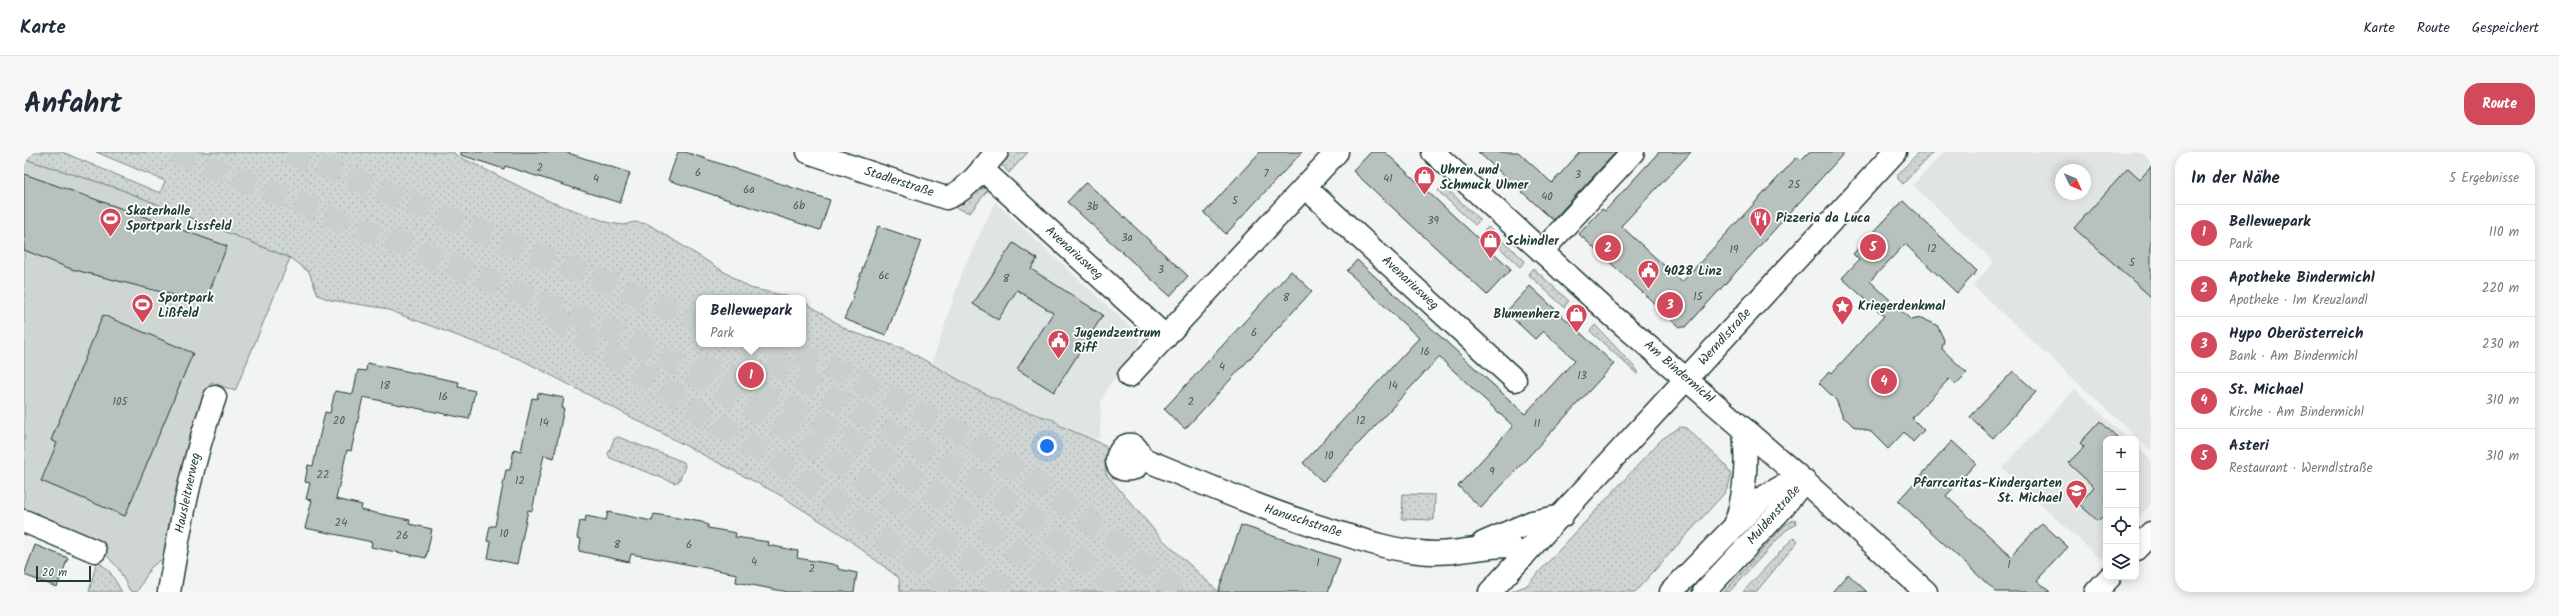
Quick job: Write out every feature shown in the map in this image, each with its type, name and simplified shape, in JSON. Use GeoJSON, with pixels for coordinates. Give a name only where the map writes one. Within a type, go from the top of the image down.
{"type":"FeatureCollection","features":[{"type":"Feature","properties":{"kind":"street","name":"Stadlerstraße"},"geometry":{"type":"LineString","coordinates":[[808,152],[946,198],[955,195],[965,187],[998,152]]}},
{"type":"Feature","properties":{"kind":"street"},"geometry":{"type":"LineString","coordinates":[[1130,376],[1337,152]]}},
{"type":"Feature","properties":{"kind":"street","name":"Am Bindermichl"},"geometry":{"type":"LineString","coordinates":[[1433,152],[1606,310],[1804,481],[1926,592]]}},
{"type":"Feature","properties":{"kind":"street"},"geometry":{"type":"LineString","coordinates":[[1542,251],[1633,152]]}},
{"type":"Feature","properties":{"kind":"street","name":"Werndlstraße"},"geometry":{"type":"LineString","coordinates":[[1490,592],[1562,516],[1896,152]]}},
{"type":"Feature","properties":{"kind":"street","name":"Avenariusweg"},"geometry":{"type":"LineString","coordinates":[[982,169],[1166,337]]}},
{"type":"Feature","properties":{"kind":"street","name":"Avenariusweg"},"geometry":{"type":"LineString","coordinates":[[1305,187],[1515,380]]}},
{"type":"Feature","properties":{"kind":"street","name":"Hausleitnerweg"},"geometry":{"type":"LineString","coordinates":[[169,592],[190,478],[200,438],[215,397]]}},
{"type":"Feature","properties":{"kind":"street","name":"Muldenstraße"},"geometry":{"type":"LineString","coordinates":[[1735,524],[1745,489],[1746,461],[1744,429]]}},
{"type":"Feature","properties":{"kind":"street","name":"Hanuschstraße"},"geometry":{"type":"LineString","coordinates":[[1141,458],[1258,506],[1360,539],[1419,552],[1442,554],[1472,549],[1510,546],[1523,557]]}},
{"type":"Feature","properties":{"kind":"street","name":"Muldenstraße"},"geometry":{"type":"LineString","coordinates":[[1671,592],[1735,524],[1773,490],[1804,481]]}},
{"type":"Feature","properties":{"kind":"street","name":"Muldenstraße"},"geometry":{"type":"LineString","coordinates":[[1704,592],[1779,512],[1804,481]]}},
{"type":"Feature","properties":{"kind":"street","name":"Hanuschstraße"},"geometry":{"type":"LineString","coordinates":[[1472,549],[1532,522],[1562,516]]}},
{"type":"Feature","properties":{"kind":"street"},"geometry":{"type":"LineString","coordinates":[[24,520],[96,551]]}},
{"type":"Feature","properties":{"kind":"street"},"geometry":{"type":"LineString","coordinates":[[2139,546],[2151,533]]}},
{"type":"Feature","properties":{"kind":"street"},"geometry":{"type":"LineString","coordinates":[[2096,592],[2107,580]]}},
{"type":"Feature","properties":{"kind":"shaded area"},"geometry":{"type":"Polygon","coordinates":[[[24,152],[62,152],[160,193],[165,181],[96,152],[454,152],[454,154],[551,202],[610,223],[624,225],[634,222],[648,224],[750,288],[782,295],[696,295],[696,347],[806,347],[806,303],[849,331],[905,349],[975,389],[1015,408],[1054,420],[1061,426],[1105,445],[1109,454],[1105,466],[1106,474],[1161,538],[1219,592],[900,592],[899,578],[841,534],[778,494],[522,360],[383,308],[330,300],[318,295],[309,272],[290,258],[117,188],[24,159],[24,152]]]}},
{"type":"Feature","properties":{"kind":"shaded area"},"geometry":{"type":"Polygon","coordinates":[[[1009,152],[1028,152],[1009,173],[999,162],[1009,152]]]}},
{"type":"Feature","properties":{"kind":"shaded area"},"geometry":{"type":"Polygon","coordinates":[[[1919,152],[1933,152],[1903,184],[1898,179],[1898,174],[1919,152]]]}},
{"type":"Feature","properties":{"kind":"shaded area"},"geometry":{"type":"Polygon","coordinates":[[[1944,152],[2151,152],[2151,450],[2139,439],[2139,436],[2136,436],[1973,286],[1994,262],[1913,185],[1944,152]]]}},
{"type":"Feature","properties":{"kind":"shaded area","name":"Sportpark Lißfeld"},"geometry":{"type":"Polygon","coordinates":[[[24,159],[117,188],[290,258],[235,391],[211,382],[204,402],[167,556],[151,567],[137,592],[130,591],[118,568],[98,546],[24,515],[24,159]]]}},
{"type":"Feature","properties":{"kind":"shaded area"},"geometry":{"type":"Polygon","coordinates":[[[1443,185],[1480,220],[1475,225],[1438,191],[1443,185]]]}},
{"type":"Feature","properties":{"kind":"shaded area"},"geometry":{"type":"Polygon","coordinates":[[[980,188],[989,188],[970,213],[951,206],[980,188]]]}},
{"type":"Feature","properties":{"kind":"shaded area"},"geometry":{"type":"Polygon","coordinates":[[[995,202],[1139,335],[1139,346],[1109,385],[1101,402],[1100,438],[1094,439],[1085,436],[1061,426],[1054,420],[1015,408],[931,366],[963,270],[995,202]]]}},
{"type":"Feature","properties":{"kind":"shaded area"},"geometry":{"type":"Polygon","coordinates":[[[1488,227],[1525,261],[1520,267],[1483,232],[1488,227]]]}},
{"type":"Feature","properties":{"kind":"shaded area"},"geometry":{"type":"Polygon","coordinates":[[[1533,268],[1569,301],[1564,307],[1528,274],[1533,268]]]}},
{"type":"Feature","properties":{"kind":"shaded area"},"geometry":{"type":"Polygon","coordinates":[[[1595,325],[1638,371],[1637,374],[1590,331],[1595,325]]]}},
{"type":"Feature","properties":{"kind":"shaded area","name":"Pfarrcaritas-Kindergarten St. Michael"},"geometry":{"type":"Polygon","coordinates":[[[2075,389],[2125,436],[2103,436],[2103,556],[2100,559],[2002,468],[2075,389]]]}},
{"type":"Feature","properties":{"kind":"shaded area"},"geometry":{"type":"Polygon","coordinates":[[[1680,427],[1686,428],[1724,463],[1731,475],[1728,488],[1635,592],[1510,592],[1526,586],[1662,439],[1680,427]]]}},
{"type":"Feature","properties":{"kind":"shaded area"},"geometry":{"type":"Polygon","coordinates":[[[618,437],[684,462],[685,466],[679,481],[675,483],[610,458],[608,454],[614,439],[618,437]]]}},
{"type":"Feature","properties":{"kind":"shaded area"},"geometry":{"type":"Polygon","coordinates":[[[2139,449],[2151,460],[2151,504],[2139,517],[2139,449]]]}},
{"type":"Feature","properties":{"kind":"shaded area"},"geometry":{"type":"Polygon","coordinates":[[[1403,494],[1435,495],[1434,520],[1402,519],[1403,494]]]}},
{"type":"Feature","properties":{"kind":"shaded area"},"geometry":{"type":"Polygon","coordinates":[[[1795,519],[1796,524],[1785,531],[1729,592],[1724,592],[1785,525],[1795,519]]]}},
{"type":"Feature","properties":{"kind":"shaded area"},"geometry":{"type":"Polygon","coordinates":[[[1794,537],[1798,541],[1756,592],[1743,592],[1794,537]]]}},
{"type":"Feature","properties":{"kind":"shaded area"},"geometry":{"type":"Polygon","coordinates":[[[97,560],[110,572],[122,592],[89,592],[97,560]]]}},
{"type":"Feature","properties":{"kind":"building"},"geometry":{"type":"Polygon","coordinates":[[[461,152],[565,152],[630,173],[620,203],[505,166],[504,169],[461,155],[461,152]]]}},
{"type":"Feature","properties":{"kind":"building"},"geometry":{"type":"Polygon","coordinates":[[[678,152],[685,152],[830,200],[820,230],[668,180],[678,152]]]}},
{"type":"Feature","properties":{"kind":"building"},"geometry":{"type":"Polygon","coordinates":[[[1260,152],[1302,152],[1226,234],[1204,213],[1260,152]]]}},
{"type":"Feature","properties":{"kind":"building"},"geometry":{"type":"Polygon","coordinates":[[[1371,152],[1385,152],[1511,269],[1487,295],[1353,171],[1371,152]]]}},
{"type":"Feature","properties":{"kind":"building"},"geometry":{"type":"Polygon","coordinates":[[[1478,152],[1518,152],[1552,183],[1580,152],[1616,152],[1553,220],[1478,152]]]}},
{"type":"Feature","properties":{"kind":"building"},"geometry":{"type":"Polygon","coordinates":[[[1659,152],[1691,152],[1621,226],[1682,282],[1797,157],[1801,160],[1809,152],[1845,152],[1686,327],[1680,327],[1579,234],[1602,209],[1605,211],[1659,152]]]}},
{"type":"Feature","properties":{"kind":"building"},"geometry":{"type":"Polygon","coordinates":[[[2151,167],[2151,297],[2074,228],[2128,168],[2140,179],[2151,167]]]}},
{"type":"Feature","properties":{"kind":"building"},"geometry":{"type":"Polygon","coordinates":[[[24,174],[227,246],[205,303],[71,269],[24,250],[24,174]]]}},
{"type":"Feature","properties":{"kind":"building"},"geometry":{"type":"Polygon","coordinates":[[[1086,182],[1188,276],[1170,296],[1067,202],[1086,182]]]}},
{"type":"Feature","properties":{"kind":"building"},"geometry":{"type":"Polygon","coordinates":[[[1903,201],[1977,271],[1957,293],[1905,244],[1870,281],[1911,320],[1921,318],[1937,325],[1944,340],[1942,349],[1967,373],[1955,385],[1949,379],[1912,418],[1924,430],[1913,442],[1904,432],[1888,449],[1871,432],[1853,426],[1843,417],[1836,400],[1819,383],[1830,371],[1832,373],[1884,316],[1842,278],[1859,260],[1853,254],[1903,201]]]}},
{"type":"Feature","properties":{"kind":"building"},"geometry":{"type":"Polygon","coordinates":[[[878,226],[921,241],[886,335],[844,319],[854,296],[853,295],[878,226]]]}},
{"type":"Feature","properties":{"kind":"building"},"geometry":{"type":"Polygon","coordinates":[[[1013,243],[1037,259],[1031,269],[1103,315],[1054,392],[1017,369],[1053,313],[1017,290],[998,320],[973,304],[1013,243]]]}},
{"type":"Feature","properties":{"kind":"building"},"geometry":{"type":"Polygon","coordinates":[[[1357,260],[1525,414],[1575,360],[1543,331],[1535,339],[1506,312],[1530,286],[1614,364],[1481,508],[1458,486],[1513,426],[1439,357],[1323,482],[1303,463],[1419,338],[1347,271],[1357,260]]]}},
{"type":"Feature","properties":{"kind":"building"},"geometry":{"type":"Polygon","coordinates":[[[1291,271],[1312,291],[1185,429],[1164,409],[1291,271]]]}},
{"type":"Feature","properties":{"kind":"building"},"geometry":{"type":"Polygon","coordinates":[[[103,315],[193,353],[125,516],[41,481],[57,443],[51,440],[103,315]]]}},
{"type":"Feature","properties":{"kind":"building"},"geometry":{"type":"Polygon","coordinates":[[[367,363],[459,382],[458,387],[475,391],[469,419],[363,397],[351,451],[347,450],[336,499],[362,505],[361,510],[410,520],[409,524],[432,529],[426,558],[371,547],[372,542],[305,528],[312,500],[306,499],[310,483],[305,482],[308,465],[313,466],[325,412],[330,413],[335,391],[353,394],[358,370],[366,371],[367,363]]]}},
{"type":"Feature","properties":{"kind":"building"},"geometry":{"type":"Polygon","coordinates":[[[2013,371],[2036,392],[1993,438],[1970,417],[2013,371]]]}},
{"type":"Feature","properties":{"kind":"building"},"geometry":{"type":"Polygon","coordinates":[[[538,393],[564,398],[562,408],[564,408],[554,458],[544,455],[532,511],[528,510],[517,564],[488,558],[491,542],[487,541],[490,526],[495,526],[506,470],[510,470],[514,449],[521,451],[532,398],[537,399],[538,393]]]}},
{"type":"Feature","properties":{"kind":"building"},"geometry":{"type":"Polygon","coordinates":[[[2100,421],[2116,436],[2103,436],[2103,516],[2098,521],[2079,504],[2094,487],[2068,463],[2084,447],[2080,443],[2100,421]]]}},
{"type":"Feature","properties":{"kind":"building"},"geometry":{"type":"Polygon","coordinates":[[[1952,441],[1976,463],[1946,496],[2011,556],[2042,523],[2068,547],[2037,580],[2050,592],[1996,592],[1898,501],[1952,441]]]}},
{"type":"Feature","properties":{"kind":"building"},"geometry":{"type":"Polygon","coordinates":[[[608,512],[652,521],[654,514],[702,522],[708,525],[708,528],[736,533],[735,537],[769,542],[768,545],[798,551],[797,558],[832,564],[838,566],[838,569],[857,573],[854,592],[788,592],[736,582],[737,574],[631,554],[629,562],[579,551],[581,539],[577,538],[580,521],[585,522],[586,516],[606,520],[608,512]]]}},
{"type":"Feature","properties":{"kind":"building"},"geometry":{"type":"Polygon","coordinates":[[[1241,525],[1340,559],[1328,592],[1218,592],[1241,525]]]}},
{"type":"Feature","properties":{"kind":"building"},"geometry":{"type":"Polygon","coordinates":[[[35,545],[68,558],[57,587],[24,575],[35,545]]]}},
{"type":"Feature","properties":{"kind":"building"},"geometry":{"type":"Polygon","coordinates":[[[1848,574],[1867,592],[1832,592],[1848,574]]]}},
{"type":"Feature","properties":{"kind":"tunnel"},"geometry":{"type":"LineString","coordinates":[[174,152],[599,325],[653,352],[707,381],[760,413],[864,481],[914,517],[1009,592]]}},
{"type":"Feature","properties":{"kind":"tunnel"},"geometry":{"type":"LineString","coordinates":[[288,152],[696,320]]}},
{"type":"Feature","properties":{"kind":"tunnel"},"geometry":{"type":"LineString","coordinates":[[551,316],[813,485],[955,592]]}},
{"type":"Feature","properties":{"kind":"tunnel"},"geometry":{"type":"LineString","coordinates":[[746,347],[970,477],[1027,515],[1121,592]]}},
{"type":"Feature","properties":{"kind":"tunnel"},"geometry":{"type":"LineString","coordinates":[[774,347],[827,365],[963,434],[1057,497],[1180,592]]}},
{"type":"Feature","properties":{"kind":"tunnel"},"geometry":{"type":"LineString","coordinates":[[696,365],[720,374],[778,401],[864,447],[934,492],[968,516],[1069,592]]}},
{"type":"Feature","properties":{"kind":"place","name":"Uhren und Schmuck Ulmer"},"geometry":{"type":"Point","coordinates":[1424,196]}},
{"type":"Feature","properties":{"kind":"place","name":"Skaterhalle Sportpark Lissfeld"},"geometry":{"type":"Point","coordinates":[111,238]}},
{"type":"Feature","properties":{"kind":"place","name":"Pizzeria da Luca"},"geometry":{"type":"Point","coordinates":[1761,238]}},
{"type":"Feature","properties":{"kind":"place","name":"Asteri"},"geometry":{"type":"Point","coordinates":[1873,247]}},
{"type":"Feature","properties":{"kind":"place","name":"Apotheke Bindermichl"},"geometry":{"type":"Point","coordinates":[1608,248]}},
{"type":"Feature","properties":{"kind":"place","name":"Schindler"},"geometry":{"type":"Point","coordinates":[1490,260]}},
{"type":"Feature","properties":{"kind":"place","name":"4028 Linz"},"geometry":{"type":"Point","coordinates":[1648,290]}},
{"type":"Feature","properties":{"kind":"place","name":"Hypo Oberösterreich"},"geometry":{"type":"Point","coordinates":[1670,305]}},
{"type":"Feature","properties":{"kind":"place","name":"Sportpark Lißfeld"},"geometry":{"type":"Point","coordinates":[143,324]}},
{"type":"Feature","properties":{"kind":"place","name":"Kriegerdenkmal"},"geometry":{"type":"Point","coordinates":[1842,326]}},
{"type":"Feature","properties":{"kind":"place","name":"Blumenherz"},"geometry":{"type":"Point","coordinates":[1576,334]}},
{"type":"Feature","properties":{"kind":"place","name":"Jugendzentrum Riff"},"geometry":{"type":"Point","coordinates":[1058,360]}},
{"type":"Feature","properties":{"kind":"place","name":"Bellevuepark"},"geometry":{"type":"Point","coordinates":[751,375]}},
{"type":"Feature","properties":{"kind":"place","name":"St. Michael"},"geometry":{"type":"Point","coordinates":[1884,381]}},
{"type":"Feature","properties":{"kind":"place","name":"Pfarrcaritas-Kindergarten St. Michael"},"geometry":{"type":"Point","coordinates":[2077,510]}}]}
